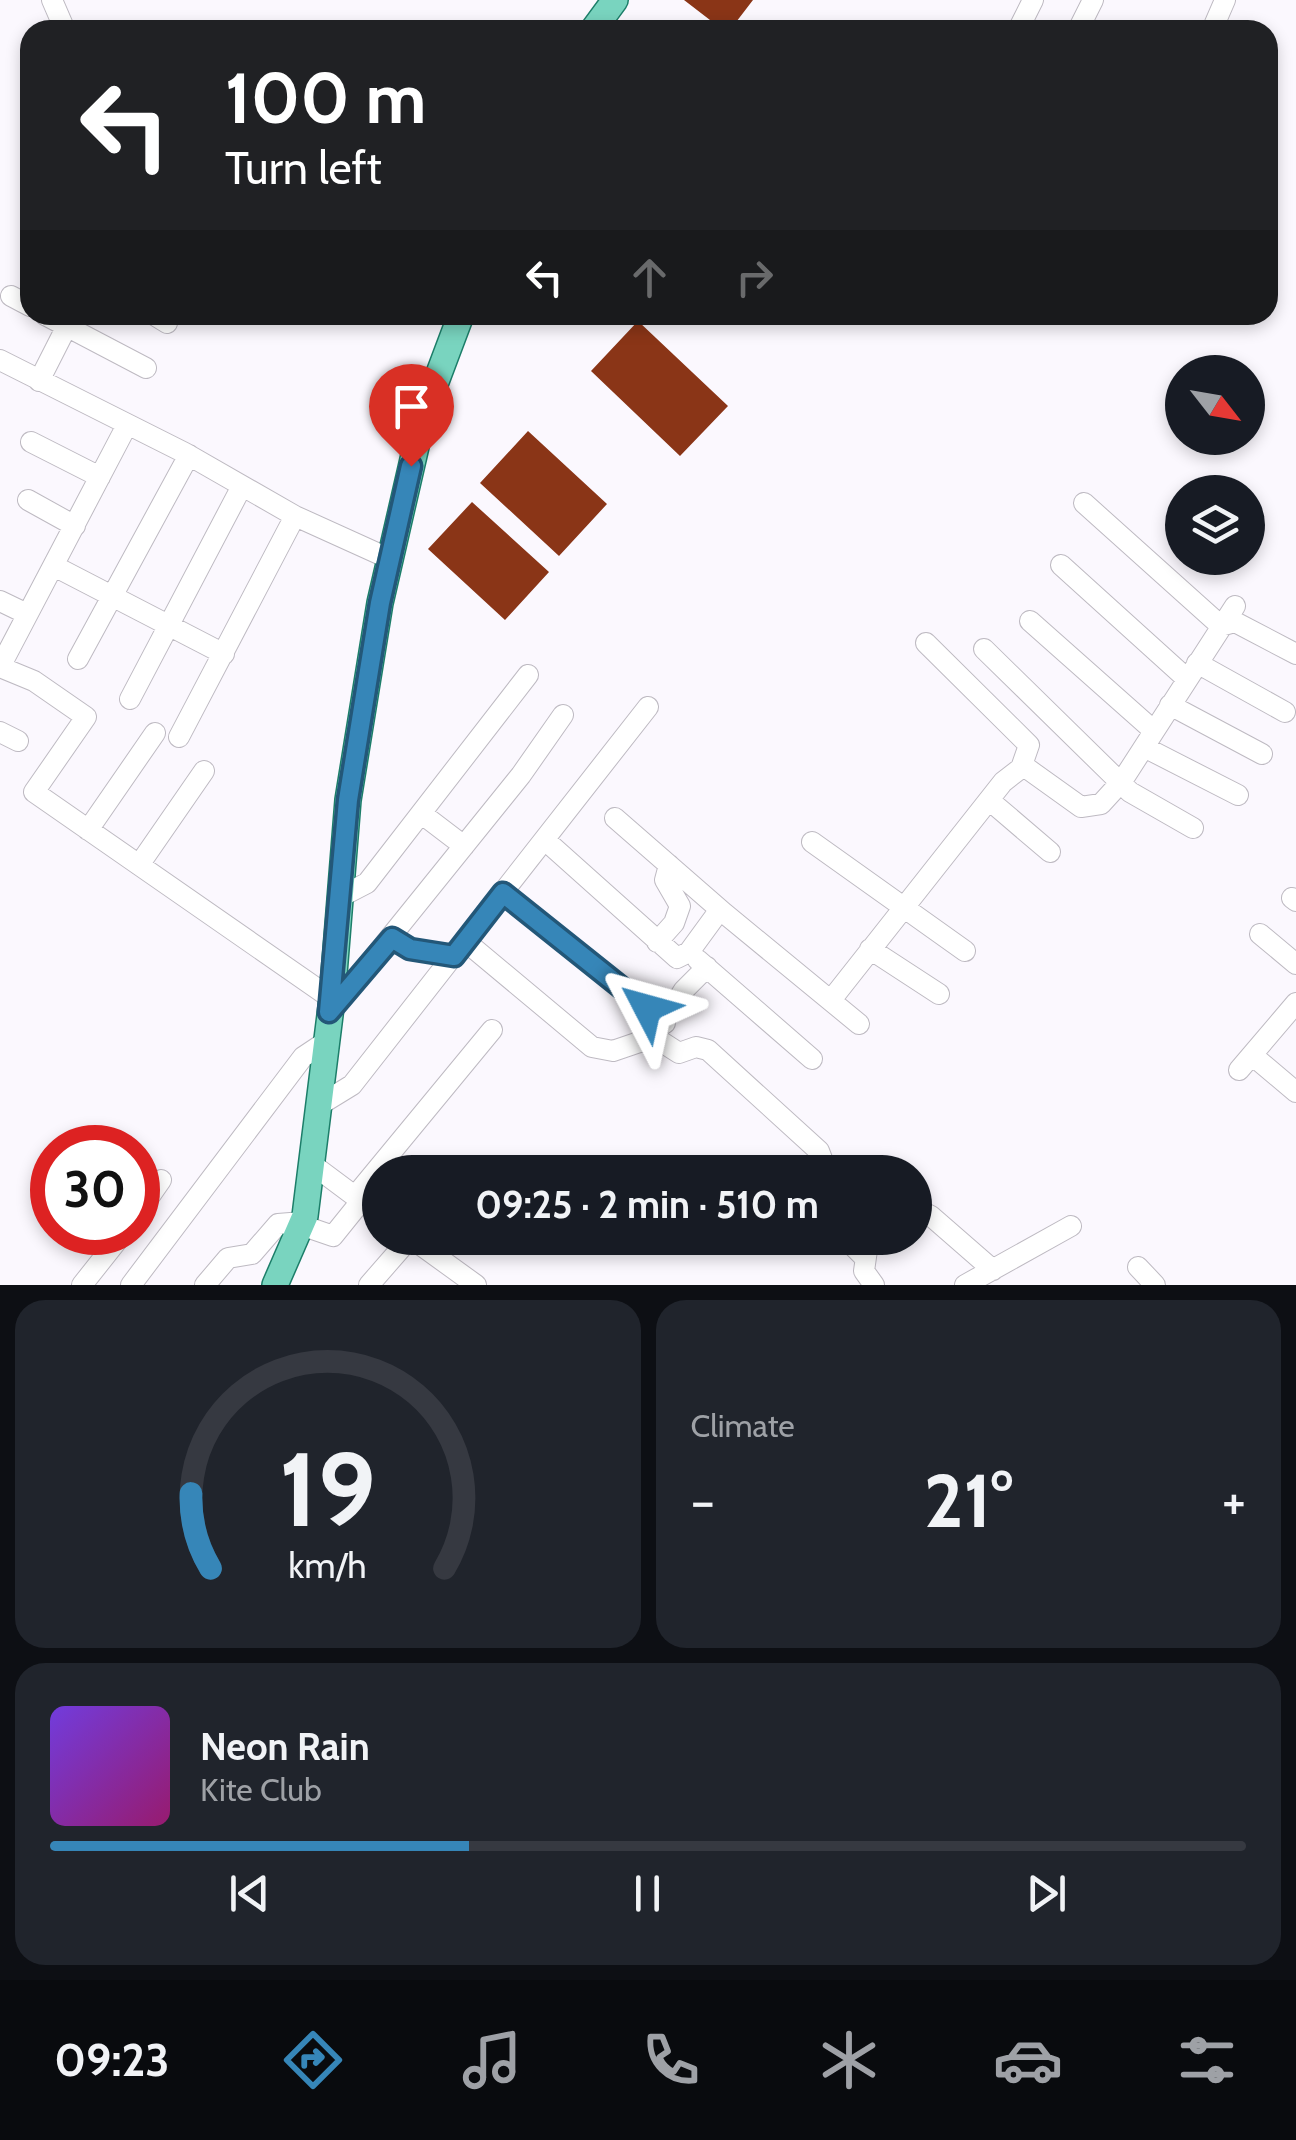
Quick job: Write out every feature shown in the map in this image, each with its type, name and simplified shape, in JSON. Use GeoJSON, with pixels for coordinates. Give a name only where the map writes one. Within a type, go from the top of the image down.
{"type":"FeatureCollection","features":[{"type":"Feature","properties":{"kind":"main road"},"geometry":{"type":"LineString","coordinates":[[275,1285],[302,1224],[313,1165],[348,800],[390,560],[423,416],[457,325]]}},
{"type":"Feature","properties":{"kind":"street"},"geometry":{"type":"LineString","coordinates":[[39,381],[68,325]]}},
{"type":"Feature","properties":{"kind":"street"},"geometry":{"type":"LineString","coordinates":[[76,325],[146,368]]}},
{"type":"Feature","properties":{"kind":"street"},"geometry":{"type":"LineString","coordinates":[[0,360],[189,455],[296,516],[390,560]]}},
{"type":"Feature","properties":{"kind":"street"},"geometry":{"type":"LineString","coordinates":[[128,425],[0,667],[34,681],[86,717],[34,792],[330,1006],[392,938],[564,715]]}},
{"type":"Feature","properties":{"kind":"street"},"geometry":{"type":"LineString","coordinates":[[32,442],[100,478]]}},
{"type":"Feature","properties":{"kind":"street"},"geometry":{"type":"LineString","coordinates":[[78,659],[189,455]]}},
{"type":"Feature","properties":{"kind":"street"},"geometry":{"type":"LineString","coordinates":[[130,699],[242,486]]}},
{"type":"Feature","properties":{"kind":"street"},"geometry":{"type":"LineString","coordinates":[[28,500],[74,526]]}},
{"type":"Feature","properties":{"kind":"street"},"geometry":{"type":"LineString","coordinates":[[1084,503],[1222,626]]}},
{"type":"Feature","properties":{"kind":"street"},"geometry":{"type":"LineString","coordinates":[[179,738],[296,516]]}},
{"type":"Feature","properties":{"kind":"street"},"geometry":{"type":"LineString","coordinates":[[1061,565],[1192,671],[1284,712]]}},
{"type":"Feature","properties":{"kind":"street"},"geometry":{"type":"LineString","coordinates":[[54,566],[224,654]]}},
{"type":"Feature","properties":{"kind":"street"},"geometry":{"type":"LineString","coordinates":[[0,600],[27,614]]}},
{"type":"Feature","properties":{"kind":"street"},"geometry":{"type":"LineString","coordinates":[[1021,768],[1081,807],[1101,804],[1122,781],[1234,606]]}},
{"type":"Feature","properties":{"kind":"street"},"geometry":{"type":"LineString","coordinates":[[1030,621],[1149,739],[1238,795]]}},
{"type":"Feature","properties":{"kind":"street"},"geometry":{"type":"LineString","coordinates":[[1222,626],[1235,622],[1296,654]]}},
{"type":"Feature","properties":{"kind":"street"},"geometry":{"type":"LineString","coordinates":[[831,1000],[989,800],[1021,768],[1029,745],[926,643]]}},
{"type":"Feature","properties":{"kind":"street"},"geometry":{"type":"LineString","coordinates":[[984,650],[1130,792],[1192,828]]}},
{"type":"Feature","properties":{"kind":"street"},"geometry":{"type":"LineString","coordinates":[[340,897],[368,883],[528,675]]}},
{"type":"Feature","properties":{"kind":"street"},"geometry":{"type":"LineString","coordinates":[[1170,705],[1262,754]]}},
{"type":"Feature","properties":{"kind":"street"},"geometry":{"type":"LineString","coordinates":[[320,1104],[352,1085],[648,707]]}},
{"type":"Feature","properties":{"kind":"street"},"geometry":{"type":"LineString","coordinates":[[88,830],[155,733]]}},
{"type":"Feature","properties":{"kind":"street"},"geometry":{"type":"LineString","coordinates":[[138,865],[204,771]]}},
{"type":"Feature","properties":{"kind":"street"},"geometry":{"type":"LineString","coordinates":[[989,800],[1050,852]]}},
{"type":"Feature","properties":{"kind":"street"},"geometry":{"type":"LineString","coordinates":[[422,814],[464,846]]}},
{"type":"Feature","properties":{"kind":"street"},"geometry":{"type":"LineString","coordinates":[[615,818],[859,1024]]}},
{"type":"Feature","properties":{"kind":"street"},"geometry":{"type":"LineString","coordinates":[[544,840],[677,958],[689,952],[716,915],[724,913]]}},
{"type":"Feature","properties":{"kind":"street"},"geometry":{"type":"LineString","coordinates":[[812,842],[965,951]]}},
{"type":"Feature","properties":{"kind":"street"},"geometry":{"type":"LineString","coordinates":[[657,942],[674,923],[680,906],[665,880],[669,864]]}},
{"type":"Feature","properties":{"kind":"street"},"geometry":{"type":"LineString","coordinates":[[503,893],[660,1030],[679,1053],[696,1048],[708,1050],[821,1155]]}},
{"type":"Feature","properties":{"kind":"street"},"geometry":{"type":"LineString","coordinates":[[1260,934],[1296,964]]}},
{"type":"Feature","properties":{"kind":"street"},"geometry":{"type":"LineString","coordinates":[[392,938],[410,949],[460,949],[598,1050],[614,1052],[660,1030],[684,990],[706,967]]}},
{"type":"Feature","properties":{"kind":"street"},"geometry":{"type":"LineString","coordinates":[[870,948],[939,994]]}},
{"type":"Feature","properties":{"kind":"street"},"geometry":{"type":"LineString","coordinates":[[689,952],[812,1059]]}},
{"type":"Feature","properties":{"kind":"street"},"geometry":{"type":"LineString","coordinates":[[1292,1016],[1245,1063],[1296,1092]]}},
{"type":"Feature","properties":{"kind":"street"},"geometry":{"type":"LineString","coordinates":[[205,1285],[228,1258],[252,1254],[278,1224],[302,1224],[333,1236],[359,1197],[492,1030]]}},
{"type":"Feature","properties":{"kind":"street"},"geometry":{"type":"LineString","coordinates":[[131,1285],[303,1057],[326,1041]]}},
{"type":"Feature","properties":{"kind":"street"},"geometry":{"type":"LineString","coordinates":[[313,1165],[362,1200]]}},
{"type":"Feature","properties":{"kind":"street"},"geometry":{"type":"LineString","coordinates":[[932,1217],[993,1270]]}},
{"type":"Feature","properties":{"kind":"street"},"geometry":{"type":"LineString","coordinates":[[965,1285],[1071,1226]]}},
{"type":"Feature","properties":{"kind":"street"},"geometry":{"type":"LineString","coordinates":[[82,1285],[106,1255]]}},
{"type":"Feature","properties":{"kind":"street"},"geometry":{"type":"LineString","coordinates":[[368,1285],[395,1255]]}},
{"type":"Feature","properties":{"kind":"street"},"geometry":{"type":"LineString","coordinates":[[435,1255],[476,1285]]}},
{"type":"Feature","properties":{"kind":"street"},"geometry":{"type":"LineString","coordinates":[[862,1255],[865,1258]]}},
{"type":"Feature","properties":{"kind":"street"},"geometry":{"type":"LineString","coordinates":[[866,1255],[864,1271],[874,1285]]}},
{"type":"Feature","properties":{"kind":"street"},"geometry":{"type":"LineString","coordinates":[[1138,1268],[1155,1285]]}},
{"type":"Feature","properties":{"kind":"building"},"geometry":{"type":"Polygon","coordinates":[[[684,0],[753,0],[738,20],[710,20],[684,0]]]}},
{"type":"Feature","properties":{"kind":"building"},"geometry":{"type":"Polygon","coordinates":[[[634,325],[642,325],[728,406],[680,456],[591,371],[634,325]]]}},
{"type":"Feature","properties":{"kind":"building"},"geometry":{"type":"Polygon","coordinates":[[[528,431],[607,504],[559,556],[480,483],[528,431]]]}},
{"type":"Feature","properties":{"kind":"building"},"geometry":{"type":"Polygon","coordinates":[[[472,502],[549,572],[505,620],[428,549],[472,502]]]}},
{"type":"Feature","properties":{"kind":"route"},"geometry":{"type":"LineString","coordinates":[[411,466],[380,603],[348,800],[329,1012],[392,938],[410,949],[454,956],[503,893],[647,1008]]}}]}
